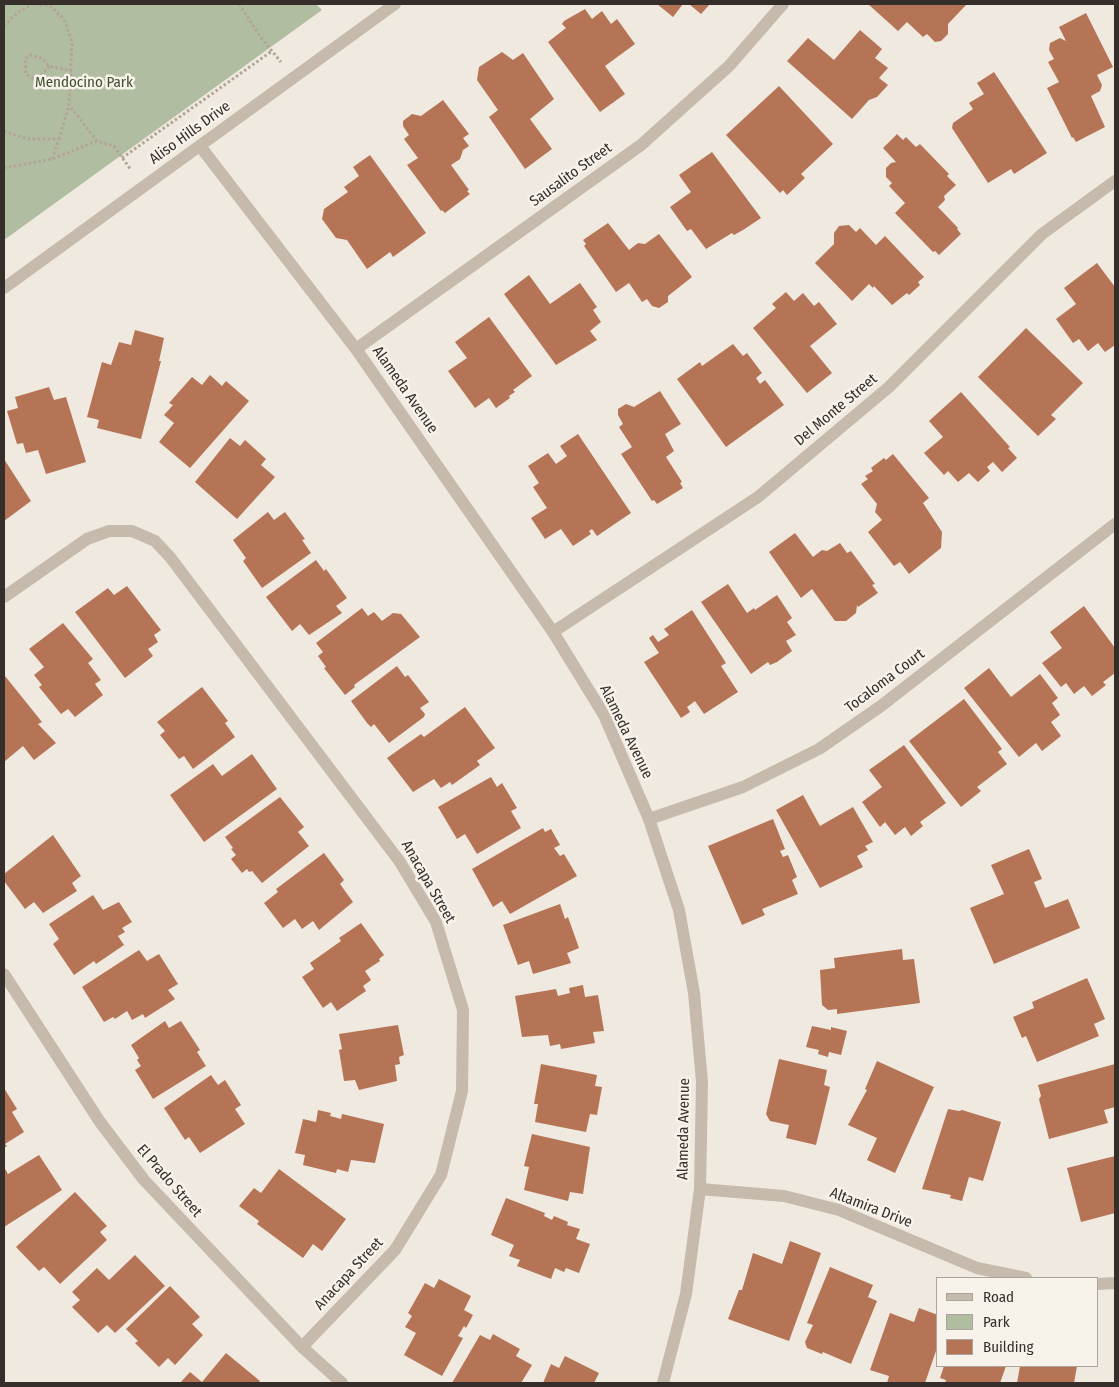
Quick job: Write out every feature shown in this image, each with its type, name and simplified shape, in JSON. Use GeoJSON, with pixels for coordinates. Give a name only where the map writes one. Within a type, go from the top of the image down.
{"type":"FeatureCollection","features":[{"type":"Feature","properties":{"kind":"street","name":"Aliso Hills Drive"},"geometry":{"type":"LineString","coordinates":[[4,288],[396,4]]}},
{"type":"Feature","properties":{"kind":"street","name":"Sausalito Street"},"geometry":{"type":"LineString","coordinates":[[356,349],[641,145],[729,66],[783,4]]}},
{"type":"Feature","properties":{"kind":"street","name":"Alameda Avenue"},"geometry":{"type":"LineString","coordinates":[[200,146],[356,349],[553,632],[604,715],[649,819],[679,910],[694,993],[702,1082],[700,1189],[686,1294],[663,1383]]}},
{"type":"Feature","properties":{"kind":"street","name":"Del Monte Street"},"geometry":{"type":"LineString","coordinates":[[553,632],[758,497],[889,387],[1042,234],[1115,181]]}},
{"type":"Feature","properties":{"kind":"street","name":"Tocaloma Court"},"geometry":{"type":"LineString","coordinates":[[649,819],[743,787],[819,749],[889,700],[1115,524]]}},
{"type":"Feature","properties":{"kind":"street","name":"Anacapa Street"},"geometry":{"type":"LineString","coordinates":[[4,597],[87,539],[109,532],[132,531],[155,541],[170,557],[400,862],[436,922],[463,1010],[462,1091],[441,1175],[395,1250],[302,1347]]}},
{"type":"Feature","properties":{"kind":"street","name":"El Prado Street"},"geometry":{"type":"LineString","coordinates":[[4,974],[100,1122],[144,1180],[302,1347],[342,1383]]}},
{"type":"Feature","properties":{"kind":"street","name":"Altamira Drive"},"geometry":{"type":"LineString","coordinates":[[700,1189],[784,1196],[839,1210],[977,1268],[1021,1277]]}},
{"type":"Feature","properties":{"kind":"street"},"geometry":{"type":"LineString","coordinates":[[1099,1284],[1115,1283]]}},
{"type":"Feature","properties":{"kind":"path"},"geometry":{"type":"LineString","coordinates":[[4,26],[18,12],[34,4],[50,6],[64,19],[72,42],[72,71],[69,105],[52,159]]}},
{"type":"Feature","properties":{"kind":"path"},"geometry":{"type":"LineString","coordinates":[[239,4],[262,39],[295,77]]}},
{"type":"Feature","properties":{"kind":"path"},"geometry":{"type":"LineString","coordinates":[[122,158],[272,51]]}},
{"type":"Feature","properties":{"kind":"path"},"geometry":{"type":"LineString","coordinates":[[50,66],[43,74],[32,78],[26,74],[25,59],[30,55],[42,58],[50,66],[72,71]]}},
{"type":"Feature","properties":{"kind":"path"},"geometry":{"type":"LineString","coordinates":[[69,105],[97,141],[114,146],[144,187]]}},
{"type":"Feature","properties":{"kind":"path"},"geometry":{"type":"LineString","coordinates":[[4,130],[28,139],[59,140]]}},
{"type":"Feature","properties":{"kind":"path"},"geometry":{"type":"LineString","coordinates":[[4,168],[52,159],[97,141]]}},
{"type":"Feature","properties":{"kind":"green space","name":"Mendocino Park"},"geometry":{"type":"Polygon","coordinates":[[[4,4],[316,4],[322,10],[4,240],[4,4]]]}},
{"type":"Feature","properties":{"kind":"building"},"geometry":{"type":"Polygon","coordinates":[[[657,4],[683,4],[673,17],[657,4]]]}},
{"type":"Feature","properties":{"kind":"building"},"geometry":{"type":"Polygon","coordinates":[[[689,4],[710,4],[701,14],[689,4]]]}},
{"type":"Feature","properties":{"kind":"building"},"geometry":{"type":"Polygon","coordinates":[[[868,4],[966,5],[948,24],[948,34],[941,41],[935,42],[927,34],[923,37],[907,22],[898,31],[868,4]]]}},
{"type":"Feature","properties":{"kind":"building"},"geometry":{"type":"Polygon","coordinates":[[[585,9],[592,19],[602,11],[611,24],[617,19],[635,44],[605,66],[625,94],[600,112],[548,42],[566,28],[562,24],[564,21],[585,9]]]}},
{"type":"Feature","properties":{"kind":"building"},"geometry":{"type":"Polygon","coordinates":[[[1086,13],[1113,67],[1097,75],[1102,85],[1100,91],[1091,96],[1105,127],[1076,142],[1072,138],[1047,88],[1059,82],[1048,62],[1054,59],[1049,50],[1050,43],[1060,38],[1066,41],[1059,27],[1086,13]]]}},
{"type":"Feature","properties":{"kind":"building"},"geometry":{"type":"Polygon","coordinates":[[[860,30],[882,49],[875,58],[888,68],[879,78],[888,85],[877,97],[869,100],[852,119],[787,61],[808,38],[834,60],[860,30]]]}},
{"type":"Feature","properties":{"kind":"building"},"geometry":{"type":"Polygon","coordinates":[[[502,52],[513,60],[523,53],[554,99],[530,119],[552,149],[525,169],[489,117],[498,110],[477,80],[479,67],[502,52]]]}},
{"type":"Feature","properties":{"kind":"building"},"geometry":{"type":"Polygon","coordinates":[[[994,72],[1047,153],[1014,174],[1011,169],[988,183],[952,128],[953,123],[973,109],[969,103],[984,94],[977,83],[994,72]]]}},
{"type":"Feature","properties":{"kind":"building"},"geometry":{"type":"Polygon","coordinates":[[[779,86],[833,144],[801,174],[805,178],[787,195],[783,190],[780,193],[726,135],[779,86]]]}},
{"type":"Feature","properties":{"kind":"building"},"geometry":{"type":"Polygon","coordinates":[[[443,100],[469,134],[463,138],[469,146],[463,150],[460,159],[451,165],[470,194],[445,213],[441,211],[407,165],[418,158],[404,139],[409,135],[403,126],[403,121],[412,114],[421,116],[443,100]]]}},
{"type":"Feature","properties":{"kind":"building"},"geometry":{"type":"Polygon","coordinates":[[[897,134],[903,140],[906,137],[916,147],[920,144],[949,174],[947,176],[956,185],[944,196],[945,200],[938,207],[958,228],[961,234],[939,255],[935,251],[933,252],[895,213],[905,203],[889,186],[892,183],[886,177],[886,168],[891,163],[896,162],[883,148],[897,134]]]}},
{"type":"Feature","properties":{"kind":"building"},"geometry":{"type":"Polygon","coordinates":[[[712,152],[761,218],[743,230],[734,235],[732,233],[706,249],[691,229],[687,231],[670,207],[691,192],[679,175],[712,152]]]}},
{"type":"Feature","properties":{"kind":"building"},"geometry":{"type":"Polygon","coordinates":[[[370,155],[426,233],[393,257],[390,252],[367,269],[347,240],[336,238],[322,219],[324,209],[348,192],[344,187],[359,176],[353,167],[370,155]]]}},
{"type":"Feature","properties":{"kind":"building"},"geometry":{"type":"Polygon","coordinates":[[[608,223],[629,250],[638,243],[645,244],[659,234],[692,277],[668,296],[668,302],[659,308],[652,306],[647,299],[642,302],[629,283],[616,292],[584,246],[586,244],[583,240],[608,223]]]}},
{"type":"Feature","properties":{"kind":"building"},"geometry":{"type":"Polygon","coordinates":[[[849,225],[856,232],[860,228],[876,245],[885,236],[924,277],[918,282],[920,285],[909,295],[907,293],[892,305],[874,286],[873,288],[869,284],[852,301],[815,263],[834,244],[834,233],[839,226],[849,225]]]}},
{"type":"Feature","properties":{"kind":"building"},"geometry":{"type":"Polygon","coordinates":[[[1097,263],[1115,287],[1115,345],[1105,352],[1098,343],[1088,351],[1079,339],[1073,343],[1056,319],[1076,304],[1064,288],[1097,263]]]}},
{"type":"Feature","properties":{"kind":"building"},"geometry":{"type":"Polygon","coordinates":[[[529,275],[550,304],[580,283],[597,307],[593,310],[601,322],[590,331],[597,340],[556,365],[504,294],[529,275]]]}},
{"type":"Feature","properties":{"kind":"building"},"geometry":{"type":"Polygon","coordinates":[[[786,292],[794,301],[803,293],[814,306],[819,302],[837,324],[810,346],[832,373],[807,393],[753,328],[776,308],[772,304],[786,292]]]}},
{"type":"Feature","properties":{"kind":"building"},"geometry":{"type":"Polygon","coordinates":[[[489,317],[532,376],[513,390],[515,392],[509,396],[510,398],[496,408],[489,398],[475,408],[448,371],[467,358],[455,342],[489,317]]]}},
{"type":"Feature","properties":{"kind":"building"},"geometry":{"type":"Polygon","coordinates":[[[1026,328],[1083,383],[1051,415],[1056,419],[1038,436],[978,377],[1026,328]]]}},
{"type":"Feature","properties":{"kind":"building"},"geometry":{"type":"Polygon","coordinates":[[[135,330],[164,338],[159,361],[161,361],[141,439],[97,428],[99,420],[87,417],[102,362],[111,365],[119,342],[131,345],[135,330]]]}},
{"type":"Feature","properties":{"kind":"building"},"geometry":{"type":"Polygon","coordinates":[[[733,344],[743,356],[747,353],[762,373],[756,378],[760,384],[765,380],[784,405],[726,447],[677,379],[700,362],[702,366],[733,344]]]}},
{"type":"Feature","properties":{"kind":"building"},"geometry":{"type":"Polygon","coordinates":[[[210,375],[222,386],[226,381],[249,401],[190,468],[159,442],[174,423],[164,415],[173,405],[169,403],[192,377],[202,385],[210,375]]]}},
{"type":"Feature","properties":{"kind":"building"},"geometry":{"type":"Polygon","coordinates":[[[49,387],[54,400],[66,397],[86,462],[46,474],[38,450],[26,453],[23,443],[17,444],[7,411],[18,408],[15,397],[49,387]]]}},
{"type":"Feature","properties":{"kind":"building"},"geometry":{"type":"Polygon","coordinates":[[[660,391],[681,424],[665,434],[674,451],[666,457],[682,482],[680,483],[683,488],[657,504],[654,500],[652,501],[621,454],[632,447],[619,427],[623,424],[618,415],[618,409],[626,404],[634,407],[660,391]]]}},
{"type":"Feature","properties":{"kind":"building"},"geometry":{"type":"Polygon","coordinates":[[[961,392],[1010,447],[1008,448],[1017,458],[1002,472],[993,462],[987,467],[990,471],[978,482],[969,473],[958,482],[948,471],[944,475],[924,453],[943,437],[929,421],[961,392]]]}},
{"type":"Feature","properties":{"kind":"building"},"geometry":{"type":"Polygon","coordinates":[[[578,434],[631,513],[597,536],[592,529],[589,531],[591,534],[573,546],[561,529],[545,539],[531,518],[547,508],[533,487],[539,483],[528,466],[548,453],[556,464],[567,456],[560,446],[578,434]]]}},
{"type":"Feature","properties":{"kind":"building"},"geometry":{"type":"Polygon","coordinates":[[[230,438],[240,446],[245,440],[266,459],[261,465],[275,477],[237,519],[195,482],[230,438]]]}},
{"type":"Feature","properties":{"kind":"building"},"geometry":{"type":"Polygon","coordinates":[[[893,454],[929,498],[923,503],[942,532],[941,548],[909,574],[900,562],[894,566],[868,532],[882,520],[875,512],[877,504],[861,484],[868,479],[865,476],[873,471],[871,468],[893,454]]]}},
{"type":"Feature","properties":{"kind":"building"},"geometry":{"type":"Polygon","coordinates":[[[4,459],[31,501],[4,521],[4,459]]]}},
{"type":"Feature","properties":{"kind":"building"},"geometry":{"type":"Polygon","coordinates":[[[268,512],[274,520],[285,512],[305,539],[302,540],[311,553],[262,588],[243,561],[246,558],[233,540],[268,512]]]}},
{"type":"Feature","properties":{"kind":"building"},"geometry":{"type":"Polygon","coordinates":[[[795,533],[813,557],[822,550],[827,551],[840,543],[847,553],[851,551],[875,584],[872,585],[878,593],[858,607],[857,605],[856,613],[846,621],[835,621],[812,589],[801,598],[769,552],[795,533]]]}},
{"type":"Feature","properties":{"kind":"building"},"geometry":{"type":"Polygon","coordinates":[[[316,560],[324,571],[326,569],[347,598],[336,606],[342,613],[309,635],[300,624],[292,631],[266,597],[316,560]]]}},
{"type":"Feature","properties":{"kind":"building"},"geometry":{"type":"Polygon","coordinates":[[[728,584],[747,613],[754,608],[755,610],[777,595],[792,618],[787,622],[796,635],[786,641],[792,651],[777,662],[770,665],[768,662],[751,674],[701,602],[728,584]]]}},
{"type":"Feature","properties":{"kind":"building"},"geometry":{"type":"Polygon","coordinates":[[[127,586],[161,630],[154,635],[158,642],[148,649],[153,656],[125,678],[75,612],[108,588],[114,595],[127,586]]]}},
{"type":"Feature","properties":{"kind":"building"},"geometry":{"type":"Polygon","coordinates":[[[1084,606],[1115,648],[1115,673],[1103,682],[1106,685],[1092,696],[1084,686],[1074,694],[1066,683],[1061,687],[1042,663],[1062,648],[1050,632],[1084,606]]]}},
{"type":"Feature","properties":{"kind":"building"},"geometry":{"type":"Polygon","coordinates":[[[362,608],[368,616],[374,612],[382,621],[393,613],[401,614],[420,637],[354,685],[355,687],[345,695],[324,668],[326,667],[318,656],[323,652],[316,643],[362,608]]]}},
{"type":"Feature","properties":{"kind":"building"},"geometry":{"type":"Polygon","coordinates":[[[692,610],[726,663],[721,666],[738,692],[704,714],[695,701],[687,707],[690,712],[681,718],[644,662],[659,653],[649,638],[653,635],[658,642],[669,635],[664,629],[692,610]]]}},
{"type":"Feature","properties":{"kind":"building"},"geometry":{"type":"Polygon","coordinates":[[[63,623],[93,659],[88,663],[101,680],[95,684],[103,695],[75,717],[68,709],[61,714],[39,687],[42,685],[34,675],[44,667],[29,649],[63,623]]]}},
{"type":"Feature","properties":{"kind":"building"},"geometry":{"type":"Polygon","coordinates":[[[397,666],[405,677],[408,675],[429,702],[420,708],[425,714],[424,717],[389,743],[374,724],[371,727],[367,723],[351,701],[397,666]]]}},
{"type":"Feature","properties":{"kind":"building"},"geometry":{"type":"Polygon","coordinates":[[[989,668],[1011,697],[1040,674],[1058,698],[1052,703],[1060,715],[1051,722],[1061,736],[1042,751],[1036,743],[1019,757],[964,688],[989,668]]]}},
{"type":"Feature","properties":{"kind":"building"},"geometry":{"type":"Polygon","coordinates":[[[5,676],[42,722],[38,724],[56,743],[34,760],[23,746],[4,762],[5,676]]]}},
{"type":"Feature","properties":{"kind":"building"},"geometry":{"type":"Polygon","coordinates":[[[202,687],[228,721],[225,723],[235,737],[193,769],[184,756],[179,759],[160,735],[165,731],[157,722],[202,687]]]}},
{"type":"Feature","properties":{"kind":"building"},"geometry":{"type":"Polygon","coordinates":[[[964,699],[1002,749],[998,752],[1007,764],[977,787],[981,791],[961,807],[909,741],[964,699]]]}},
{"type":"Feature","properties":{"kind":"building"},"geometry":{"type":"Polygon","coordinates":[[[465,707],[495,748],[477,761],[480,765],[452,785],[450,782],[441,788],[434,779],[413,792],[387,758],[421,734],[424,737],[465,707]]]}},
{"type":"Feature","properties":{"kind":"building"},"geometry":{"type":"Polygon","coordinates":[[[904,745],[946,803],[920,822],[923,826],[911,836],[905,827],[895,835],[885,822],[880,827],[862,802],[882,787],[869,770],[904,745]]]}},
{"type":"Feature","properties":{"kind":"building"},"geometry":{"type":"Polygon","coordinates":[[[252,754],[277,789],[204,842],[170,795],[213,764],[222,776],[252,754]]]}},
{"type":"Feature","properties":{"kind":"building"},"geometry":{"type":"Polygon","coordinates":[[[491,777],[497,787],[502,783],[517,808],[511,811],[521,828],[477,854],[465,834],[457,839],[438,807],[491,777]]]}},
{"type":"Feature","properties":{"kind":"building"},"geometry":{"type":"Polygon","coordinates":[[[803,795],[820,826],[853,807],[873,842],[865,846],[868,850],[857,856],[863,867],[820,888],[776,810],[803,795]]]}},
{"type":"Feature","properties":{"kind":"building"},"geometry":{"type":"Polygon","coordinates":[[[280,797],[304,827],[298,832],[309,846],[262,883],[252,871],[249,872],[247,869],[242,873],[231,859],[236,855],[225,837],[280,797]]]}},
{"type":"Feature","properties":{"kind":"building"},"geometry":{"type":"Polygon","coordinates":[[[773,819],[785,849],[780,851],[783,857],[788,855],[797,877],[792,880],[798,894],[762,909],[765,915],[742,925],[708,846],[773,819]]]}},
{"type":"Feature","properties":{"kind":"building"},"geometry":{"type":"Polygon","coordinates":[[[543,828],[545,832],[551,829],[560,845],[554,848],[560,856],[564,854],[577,876],[510,914],[502,901],[493,907],[472,869],[543,828]]]}},
{"type":"Feature","properties":{"kind":"building"},"geometry":{"type":"Polygon","coordinates":[[[53,835],[81,876],[72,883],[77,891],[43,913],[34,902],[25,909],[4,881],[4,874],[53,835]]]}},
{"type":"Feature","properties":{"kind":"building"},"geometry":{"type":"Polygon","coordinates":[[[1029,849],[1042,879],[1034,882],[1045,908],[1068,899],[1080,928],[994,964],[970,908],[1004,894],[991,865],[1029,849]]]}},
{"type":"Feature","properties":{"kind":"building"},"geometry":{"type":"Polygon","coordinates":[[[324,853],[344,880],[340,884],[353,902],[319,930],[313,921],[302,929],[295,919],[283,928],[264,903],[278,892],[276,889],[324,853]]]}},
{"type":"Feature","properties":{"kind":"building"},"geometry":{"type":"Polygon","coordinates":[[[93,895],[103,910],[119,902],[132,922],[122,928],[125,932],[118,936],[124,945],[96,964],[94,961],[74,975],[53,944],[59,939],[49,924],[93,895]]]}},
{"type":"Feature","properties":{"kind":"building"},"geometry":{"type":"Polygon","coordinates":[[[560,904],[565,919],[568,917],[579,948],[567,953],[571,963],[533,974],[529,961],[518,965],[503,925],[560,904]]]}},
{"type":"Feature","properties":{"kind":"building"},"geometry":{"type":"Polygon","coordinates":[[[361,923],[384,955],[379,959],[380,961],[365,971],[371,980],[363,986],[366,991],[337,1011],[331,1002],[323,1008],[302,977],[314,969],[310,963],[341,941],[339,938],[361,923]]]}},
{"type":"Feature","properties":{"kind":"building"},"geometry":{"type":"Polygon","coordinates":[[[902,949],[903,960],[914,959],[920,1003],[837,1014],[837,1009],[828,1010],[822,1005],[820,970],[835,968],[834,958],[902,949]]]}},
{"type":"Feature","properties":{"kind":"building"},"geometry":{"type":"Polygon","coordinates":[[[139,950],[147,961],[159,954],[178,984],[168,990],[175,999],[145,1018],[143,1014],[132,1020],[127,1011],[115,1019],[113,1017],[104,1022],[82,987],[139,950]]]}},
{"type":"Feature","properties":{"kind":"building"},"geometry":{"type":"Polygon","coordinates":[[[1087,978],[1105,1019],[1094,1024],[1099,1036],[1037,1062],[1026,1036],[1022,1038],[1013,1017],[1034,1008],[1032,1002],[1087,978]]]}},
{"type":"Feature","properties":{"kind":"building"},"geometry":{"type":"Polygon","coordinates":[[[583,985],[585,997],[598,995],[604,1031],[593,1032],[595,1043],[561,1049],[560,1044],[550,1046],[548,1035],[522,1037],[515,996],[556,989],[558,996],[570,993],[569,988],[583,985]]]}},
{"type":"Feature","properties":{"kind":"building"},"geometry":{"type":"Polygon","coordinates":[[[165,1021],[169,1028],[181,1021],[200,1050],[197,1052],[206,1066],[153,1099],[135,1070],[141,1066],[137,1060],[139,1058],[131,1045],[165,1021]]]}},
{"type":"Feature","properties":{"kind":"building"},"geometry":{"type":"Polygon","coordinates":[[[398,1025],[404,1055],[399,1057],[400,1064],[395,1065],[397,1081],[359,1090],[355,1080],[344,1081],[339,1050],[342,1049],[339,1034],[398,1025]]]}},
{"type":"Feature","properties":{"kind":"building"},"geometry":{"type":"Polygon","coordinates":[[[812,1026],[831,1030],[831,1027],[847,1031],[841,1055],[829,1052],[828,1057],[818,1054],[819,1050],[806,1047],[812,1026]]]}},
{"type":"Feature","properties":{"kind":"building"},"geometry":{"type":"Polygon","coordinates":[[[779,1059],[827,1070],[824,1085],[830,1087],[816,1145],[786,1138],[789,1125],[770,1121],[766,1114],[779,1059]]]}},
{"type":"Feature","properties":{"kind":"building"},"geometry":{"type":"Polygon","coordinates":[[[877,1061],[934,1087],[895,1173],[867,1160],[877,1138],[848,1125],[867,1090],[865,1089],[877,1061]]]}},
{"type":"Feature","properties":{"kind":"building"},"geometry":{"type":"Polygon","coordinates":[[[541,1064],[597,1075],[595,1086],[602,1087],[597,1115],[590,1114],[586,1132],[535,1122],[538,1104],[534,1104],[541,1064]]]}},
{"type":"Feature","properties":{"kind":"building"},"geometry":{"type":"Polygon","coordinates":[[[1115,1064],[1115,1107],[1104,1110],[1108,1123],[1049,1139],[1039,1099],[1041,1096],[1038,1085],[1115,1064]]]}},
{"type":"Feature","properties":{"kind":"building"},"geometry":{"type":"Polygon","coordinates":[[[211,1075],[218,1085],[225,1080],[241,1105],[235,1109],[245,1124],[200,1153],[189,1137],[185,1140],[164,1108],[211,1075]]]}},
{"type":"Feature","properties":{"kind":"building"},"geometry":{"type":"Polygon","coordinates":[[[4,1088],[17,1109],[12,1112],[24,1132],[5,1144],[7,1146],[4,1148],[4,1088]]]}},
{"type":"Feature","properties":{"kind":"building"},"geometry":{"type":"Polygon","coordinates":[[[948,1109],[962,1110],[1001,1122],[983,1181],[969,1177],[962,1201],[950,1198],[951,1195],[922,1189],[948,1109]]]}},
{"type":"Feature","properties":{"kind":"building"},"geometry":{"type":"Polygon","coordinates":[[[318,1110],[331,1113],[330,1116],[341,1119],[342,1114],[384,1124],[375,1163],[351,1160],[348,1172],[337,1169],[336,1173],[303,1165],[305,1155],[295,1153],[303,1119],[316,1122],[318,1110]]]}},
{"type":"Feature","properties":{"kind":"building"},"geometry":{"type":"Polygon","coordinates":[[[532,1134],[590,1147],[583,1194],[570,1192],[568,1201],[524,1190],[529,1167],[524,1166],[532,1134]]]}},
{"type":"Feature","properties":{"kind":"building"},"geometry":{"type":"Polygon","coordinates":[[[39,1155],[62,1190],[4,1227],[4,1167],[8,1174],[39,1155]]]}},
{"type":"Feature","properties":{"kind":"building"},"geometry":{"type":"Polygon","coordinates":[[[1115,1156],[1115,1213],[1081,1222],[1067,1168],[1115,1156]]]}},
{"type":"Feature","properties":{"kind":"building"},"geometry":{"type":"Polygon","coordinates":[[[279,1169],[346,1219],[322,1251],[313,1244],[303,1258],[257,1224],[259,1221],[239,1206],[254,1188],[261,1193],[279,1169]]]}},
{"type":"Feature","properties":{"kind":"building"},"geometry":{"type":"Polygon","coordinates":[[[75,1192],[107,1226],[100,1232],[107,1240],[60,1284],[44,1267],[39,1271],[16,1247],[75,1192]]]}},
{"type":"Feature","properties":{"kind":"building"},"geometry":{"type":"Polygon","coordinates":[[[506,1198],[545,1213],[544,1216],[552,1220],[554,1216],[568,1222],[567,1225],[580,1229],[576,1239],[590,1244],[579,1273],[566,1268],[564,1272],[555,1268],[551,1279],[517,1266],[520,1260],[509,1256],[514,1245],[491,1235],[506,1198]]]}},
{"type":"Feature","properties":{"kind":"building"},"geometry":{"type":"Polygon","coordinates":[[[790,1241],[821,1253],[789,1341],[728,1319],[739,1290],[742,1290],[753,1253],[782,1264],[790,1241]]]}},
{"type":"Feature","properties":{"kind":"building"},"geometry":{"type":"Polygon","coordinates":[[[135,1255],[165,1286],[115,1333],[107,1325],[98,1333],[72,1307],[80,1300],[72,1292],[97,1268],[109,1280],[135,1255]]]}},
{"type":"Feature","properties":{"kind":"building"},"geometry":{"type":"Polygon","coordinates":[[[830,1267],[873,1285],[868,1297],[877,1301],[851,1364],[823,1352],[822,1354],[807,1348],[805,1342],[813,1325],[807,1323],[830,1267]]]}},
{"type":"Feature","properties":{"kind":"building"},"geometry":{"type":"Polygon","coordinates":[[[439,1279],[471,1296],[464,1310],[473,1315],[466,1328],[464,1326],[458,1336],[463,1338],[442,1376],[404,1355],[416,1333],[405,1327],[412,1316],[408,1313],[425,1283],[434,1288],[439,1279]]]}},
{"type":"Feature","properties":{"kind":"building"},"geometry":{"type":"Polygon","coordinates":[[[170,1286],[200,1317],[192,1324],[203,1335],[175,1365],[168,1358],[159,1367],[135,1343],[138,1341],[126,1329],[170,1286]]]}},
{"type":"Feature","properties":{"kind":"building"},"geometry":{"type":"Polygon","coordinates":[[[919,1308],[936,1314],[936,1351],[925,1383],[887,1383],[889,1376],[870,1370],[890,1313],[914,1322],[919,1308]]]}},
{"type":"Feature","properties":{"kind":"building"},"geometry":{"type":"Polygon","coordinates":[[[493,1334],[520,1349],[516,1356],[532,1365],[521,1383],[452,1383],[480,1335],[490,1340],[493,1334]]]}},
{"type":"Feature","properties":{"kind":"building"},"geometry":{"type":"Polygon","coordinates":[[[226,1353],[260,1381],[258,1383],[180,1383],[190,1372],[202,1382],[226,1353]]]}},
{"type":"Feature","properties":{"kind":"building"},"geometry":{"type":"Polygon","coordinates":[[[565,1356],[599,1373],[594,1383],[543,1383],[551,1364],[559,1368],[565,1356]]]}},
{"type":"Feature","properties":{"kind":"building"},"geometry":{"type":"Polygon","coordinates":[[[944,1367],[1006,1367],[1000,1383],[945,1383],[946,1380],[940,1378],[944,1367]]]}},
{"type":"Feature","properties":{"kind":"building"},"geometry":{"type":"Polygon","coordinates":[[[1020,1367],[1077,1367],[1074,1383],[1017,1383],[1020,1367]]]}}]}
